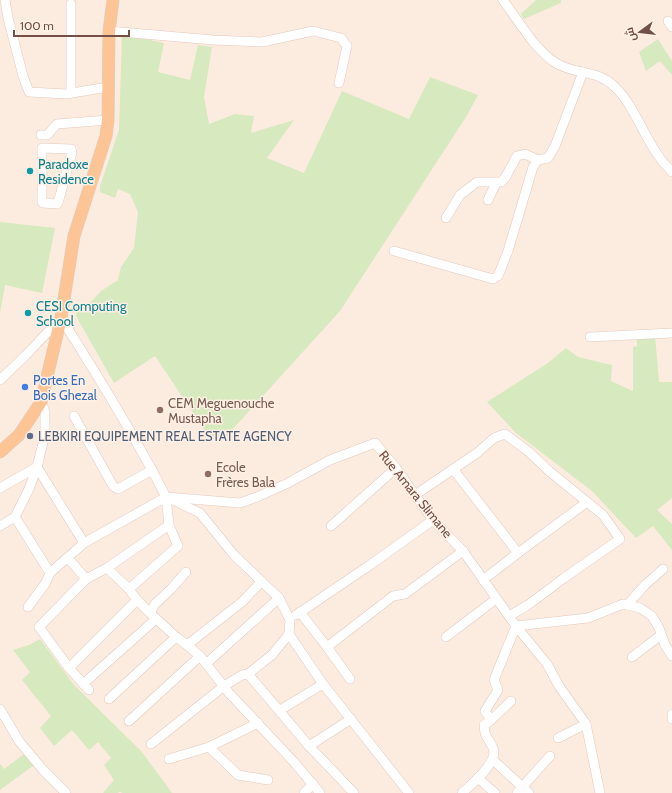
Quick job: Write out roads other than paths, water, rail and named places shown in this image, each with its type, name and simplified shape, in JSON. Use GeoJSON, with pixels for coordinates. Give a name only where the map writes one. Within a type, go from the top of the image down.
{"type":"FeatureCollection","features":[{"type":"Feature","properties":{"kind":"main road"},"geometry":{"type":"LineString","coordinates":[[0,452],[19,435],[41,402],[61,318],[74,236],[106,136],[108,120],[109,31],[113,0]]}},
{"type":"Feature","properties":{"kind":"street"},"geometry":{"type":"LineString","coordinates":[[5,0],[8,18],[23,76],[29,92],[66,94],[108,87]]}},
{"type":"Feature","properties":{"kind":"street"},"geometry":{"type":"LineString","coordinates":[[503,0],[542,51],[556,63],[570,69],[601,76],[615,87],[630,106],[660,158],[672,172]]}},
{"type":"Feature","properties":{"kind":"street"},"geometry":{"type":"LineString","coordinates":[[71,4],[71,93]]}},
{"type":"Feature","properties":{"kind":"street"},"geometry":{"type":"LineString","coordinates":[[109,31],[213,40],[262,42],[313,31],[341,38],[347,46],[339,84]]}},
{"type":"Feature","properties":{"kind":"street"},"geometry":{"type":"LineString","coordinates":[[446,218],[460,195],[477,182],[496,183],[505,178],[517,156],[525,154],[538,160],[548,158],[555,146],[583,72]]}},
{"type":"Feature","properties":{"kind":"street"},"geometry":{"type":"LineString","coordinates":[[40,135],[47,135],[57,124],[108,120]]}},
{"type":"Feature","properties":{"kind":"street"},"geometry":{"type":"LineString","coordinates":[[42,148],[71,150],[72,152],[58,203],[56,204],[42,202],[42,148]]}},
{"type":"Feature","properties":{"kind":"street"},"geometry":{"type":"LineString","coordinates":[[394,251],[493,279],[498,276],[508,251],[533,167],[538,160]]}},
{"type":"Feature","properties":{"kind":"street"},"geometry":{"type":"LineString","coordinates":[[488,200],[496,183]]}},
{"type":"Feature","properties":{"kind":"street"},"geometry":{"type":"LineString","coordinates":[[0,380],[61,318],[87,359],[152,470],[166,497],[169,524],[178,546],[129,589]]}},
{"type":"Feature","properties":{"kind":"street"},"geometry":{"type":"LineString","coordinates":[[590,337],[672,333]]}},
{"type":"Feature","properties":{"kind":"street"},"geometry":{"type":"LineString","coordinates":[[0,526],[15,517],[29,489],[37,467],[45,435],[45,412],[41,402]]}},
{"type":"Feature","properties":{"kind":"street"},"geometry":{"type":"LineString","coordinates":[[74,416],[113,486],[118,489],[152,470]]}},
{"type":"Feature","properties":{"kind":"street"},"geometry":{"type":"LineString","coordinates":[[415,495],[477,453],[494,438],[505,434],[529,452],[549,471],[603,515],[620,539],[528,605],[510,616]]}},
{"type":"Feature","properties":{"kind":"street","name":"Rue Amara Slimane"},"geometry":{"type":"LineString","coordinates":[[166,497],[240,503],[286,484],[330,460],[375,443],[396,468],[433,520],[463,551],[516,626],[547,664],[559,686],[586,724]]}},
{"type":"Feature","properties":{"kind":"street"},"geometry":{"type":"LineString","coordinates":[[0,488],[37,467]]}},
{"type":"Feature","properties":{"kind":"street"},"geometry":{"type":"LineString","coordinates":[[37,467],[84,543]]}},
{"type":"Feature","properties":{"kind":"street"},"geometry":{"type":"LineString","coordinates":[[331,526],[396,468]]}},
{"type":"Feature","properties":{"kind":"street"},"geometry":{"type":"LineString","coordinates":[[453,469],[518,553]]}},
{"type":"Feature","properties":{"kind":"street"},"geometry":{"type":"LineString","coordinates":[[28,607],[45,584],[50,573],[84,543],[166,497]]}},
{"type":"Feature","properties":{"kind":"street"},"geometry":{"type":"LineString","coordinates":[[151,744],[224,686],[242,674],[248,674],[272,655],[289,634],[290,620],[279,598],[234,555],[200,513],[166,497]]}},
{"type":"Feature","properties":{"kind":"street"},"geometry":{"type":"LineString","coordinates":[[483,580],[588,502]]}},
{"type":"Feature","properties":{"kind":"street"},"geometry":{"type":"LineString","coordinates":[[15,517],[50,573]]}},
{"type":"Feature","properties":{"kind":"street"},"geometry":{"type":"LineString","coordinates":[[290,620],[433,520]]}},
{"type":"Feature","properties":{"kind":"street"},"geometry":{"type":"LineString","coordinates":[[169,524],[107,568],[86,579],[39,627],[69,668],[86,687],[153,616],[155,604],[186,572]]}},
{"type":"Feature","properties":{"kind":"street"},"geometry":{"type":"LineString","coordinates":[[327,647],[393,596],[405,594],[463,551]]}},
{"type":"Feature","properties":{"kind":"street"},"geometry":{"type":"LineString","coordinates":[[68,558],[86,579]]}},
{"type":"Feature","properties":{"kind":"street"},"geometry":{"type":"LineString","coordinates":[[107,568],[129,589],[137,600],[153,616],[207,663],[224,686],[320,793]]}},
{"type":"Feature","properties":{"kind":"street"},"geometry":{"type":"LineString","coordinates":[[627,606],[645,585],[663,569]]}},
{"type":"Feature","properties":{"kind":"street"},"geometry":{"type":"LineString","coordinates":[[187,645],[242,602],[262,581]]}},
{"type":"Feature","properties":{"kind":"street"},"geometry":{"type":"LineString","coordinates":[[207,663],[279,598]]}},
{"type":"Feature","properties":{"kind":"street"},"geometry":{"type":"LineString","coordinates":[[446,637],[496,599]]}},
{"type":"Feature","properties":{"kind":"street"},"geometry":{"type":"LineString","coordinates":[[69,668],[137,600]]}},
{"type":"Feature","properties":{"kind":"street"},"geometry":{"type":"LineString","coordinates":[[491,720],[485,711],[498,690],[494,680],[516,626],[588,618],[623,604],[640,608],[652,616],[665,646],[672,656]]}},
{"type":"Feature","properties":{"kind":"street"},"geometry":{"type":"LineString","coordinates":[[300,612],[350,679]]}},
{"type":"Feature","properties":{"kind":"street"},"geometry":{"type":"LineString","coordinates":[[289,634],[323,684],[409,793]]}},
{"type":"Feature","properties":{"kind":"street"},"geometry":{"type":"LineString","coordinates":[[632,657],[661,635]]}},
{"type":"Feature","properties":{"kind":"street"},"geometry":{"type":"LineString","coordinates":[[108,699],[176,637]]}},
{"type":"Feature","properties":{"kind":"street"},"geometry":{"type":"LineString","coordinates":[[129,721],[200,656]]}},
{"type":"Feature","properties":{"kind":"street"},"geometry":{"type":"LineString","coordinates":[[248,674],[309,746],[354,793]]}},
{"type":"Feature","properties":{"kind":"street"},"geometry":{"type":"LineString","coordinates":[[280,710],[323,684]]}},
{"type":"Feature","properties":{"kind":"street"},"geometry":{"type":"LineString","coordinates":[[462,793],[478,778],[493,760],[494,750],[485,735],[484,725],[511,701]]}},
{"type":"Feature","properties":{"kind":"street"},"geometry":{"type":"LineString","coordinates":[[0,709],[18,741],[43,770],[66,793]]}},
{"type":"Feature","properties":{"kind":"street"},"geometry":{"type":"LineString","coordinates":[[309,746],[351,719]]}},
{"type":"Feature","properties":{"kind":"street"},"geometry":{"type":"LineString","coordinates":[[169,759],[209,746],[258,723]]}},
{"type":"Feature","properties":{"kind":"street"},"geometry":{"type":"LineString","coordinates":[[558,738],[586,724],[600,793]]}},
{"type":"Feature","properties":{"kind":"street"},"geometry":{"type":"LineString","coordinates":[[209,746],[238,775],[268,780]]}},
{"type":"Feature","properties":{"kind":"street"},"geometry":{"type":"LineString","coordinates":[[493,760],[523,791],[550,756]]}},
{"type":"Feature","properties":{"kind":"street"},"geometry":{"type":"LineString","coordinates":[[478,778],[495,793]]}},
{"type":"Feature","properties":{"kind":"street"},"geometry":{"type":"LineString","coordinates":[[304,793],[313,784]]}},
{"type":"Feature","properties":{"kind":"place","name":"Paradoxe Residence"},"geometry":{"type":"Point","coordinates":[30,171]}},
{"type":"Feature","properties":{"kind":"place","name":"CESI Computing School"},"geometry":{"type":"Point","coordinates":[28,313]}},
{"type":"Feature","properties":{"kind":"place","name":"Portes En Bois Ghezal"},"geometry":{"type":"Point","coordinates":[25,387]}},
{"type":"Feature","properties":{"kind":"place","name":"CEM Meguenouche Mustapha"},"geometry":{"type":"Point","coordinates":[160,410]}},
{"type":"Feature","properties":{"kind":"place","name":"LEBKIRI EQUIPEMENT REAL ESTATE AGENCY"},"geometry":{"type":"Point","coordinates":[30,436]}},
{"type":"Feature","properties":{"kind":"place","name":"Ecole Frères Bala"},"geometry":{"type":"Point","coordinates":[208,474]}}]}
